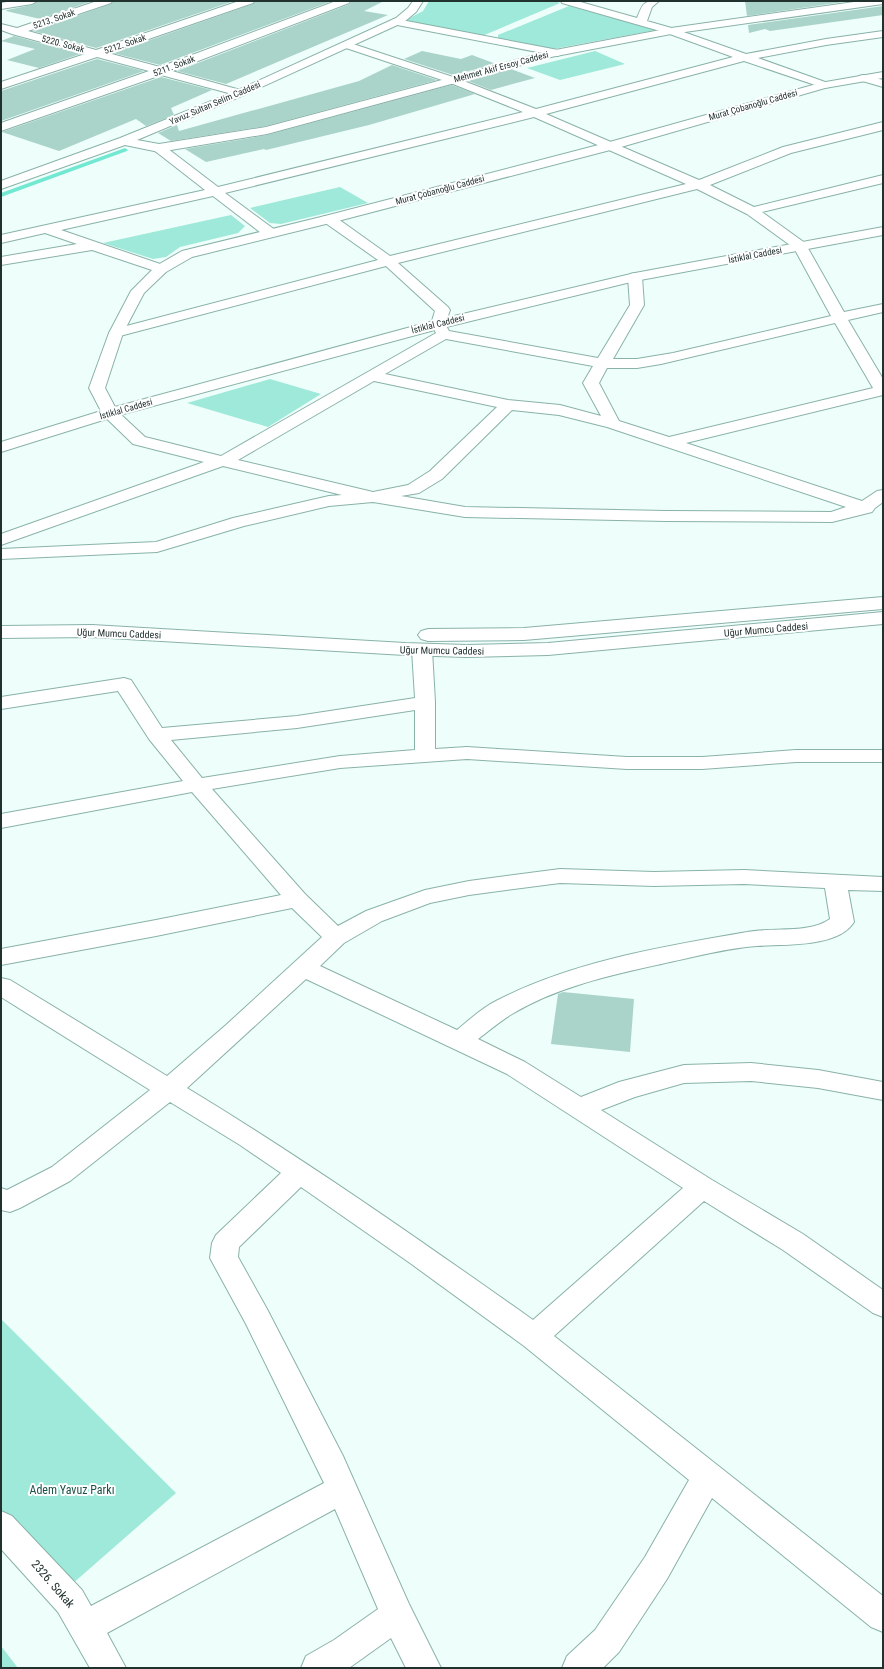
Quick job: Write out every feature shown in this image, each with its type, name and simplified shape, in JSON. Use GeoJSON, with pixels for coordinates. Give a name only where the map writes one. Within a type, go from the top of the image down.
{"type":"FeatureCollection","features":[{"type":"Feature","properties":{"kind":"street"},"geometry":{"type":"LineString","coordinates":[[1,6],[32,1]]}},
{"type":"Feature","properties":{"kind":"street","name":"5213. Sokak"},"geometry":{"type":"LineString","coordinates":[[1,37],[107,1]]}},
{"type":"Feature","properties":{"kind":"street","name":"5212. Sokak"},"geometry":{"type":"LineString","coordinates":[[1,86],[249,1]]}},
{"type":"Feature","properties":{"kind":"street","name":"5211. Sokak"},"geometry":{"type":"LineString","coordinates":[[1,127],[161,71],[345,1]]}},
{"type":"Feature","properties":{"kind":"street","name":"Yavuz Sultan Selim Caddesi"},"geometry":{"type":"LineString","coordinates":[[1,186],[124,141],[240,93],[396,22],[412,10],[418,1]]}},
{"type":"Feature","properties":{"kind":"street"},"geometry":{"type":"LineString","coordinates":[[566,1],[671,30],[824,85]]}},
{"type":"Feature","properties":{"kind":"street"},"geometry":{"type":"LineString","coordinates":[[641,22],[648,5],[654,1]]}},
{"type":"Feature","properties":{"kind":"street","name":"Mehmet Akif Ersoy Caddesi"},"geometry":{"type":"LineString","coordinates":[[124,141],[159,148],[267,130],[558,53],[671,30],[883,1]]}},
{"type":"Feature","properties":{"kind":"street"},"geometry":{"type":"LineString","coordinates":[[396,22],[558,53]]}},
{"type":"Feature","properties":{"kind":"street","name":"5220. Sokak"},"geometry":{"type":"LineString","coordinates":[[1,27],[240,93]]}},
{"type":"Feature","properties":{"kind":"street"},"geometry":{"type":"LineString","coordinates":[[1,239],[216,191],[535,113],[745,57],[826,42],[883,34]]}},
{"type":"Feature","properties":{"kind":"street"},"geometry":{"type":"LineString","coordinates":[[347,45],[452,80],[535,113],[699,185],[752,211],[800,246],[839,317],[883,390],[669,442]]}},
{"type":"Feature","properties":{"kind":"street","name":"Murat Çobanoğlu Caddesi"},"geometry":{"type":"LineString","coordinates":[[373,497],[225,460],[139,441],[110,413],[97,388],[116,333],[138,291],[161,269],[187,254],[329,219],[610,146],[824,85],[883,75]]}},
{"type":"Feature","properties":{"kind":"street"},"geometry":{"type":"LineString","coordinates":[[863,78],[883,84]]}},
{"type":"Feature","properties":{"kind":"street"},"geometry":{"type":"LineString","coordinates":[[116,333],[388,261],[699,185],[787,150],[883,126]]}},
{"type":"Feature","properties":{"kind":"street"},"geometry":{"type":"LineString","coordinates":[[159,148],[270,233]]}},
{"type":"Feature","properties":{"kind":"street"},"geometry":{"type":"LineString","coordinates":[[752,211],[883,179]]}},
{"type":"Feature","properties":{"kind":"street"},"geometry":{"type":"LineString","coordinates":[[1,540],[225,460],[372,376],[440,329],[443,310],[388,261],[329,219]]}},
{"type":"Feature","properties":{"kind":"street"},"geometry":{"type":"LineString","coordinates":[[46,229],[91,246],[161,269]]}},
{"type":"Feature","properties":{"kind":"street","name":"İstiklal Caddesi"},"geometry":{"type":"LineString","coordinates":[[1,447],[110,413],[440,329],[635,277],[883,231]]}},
{"type":"Feature","properties":{"kind":"street"},"geometry":{"type":"LineString","coordinates":[[1,261],[91,246]]}},
{"type":"Feature","properties":{"kind":"street"},"geometry":{"type":"LineString","coordinates":[[1,261],[6,266],[1,276]]}},
{"type":"Feature","properties":{"kind":"street"},"geometry":{"type":"LineString","coordinates":[[613,424],[591,383],[601,363],[637,305],[635,277]]}},
{"type":"Feature","properties":{"kind":"street"},"geometry":{"type":"LineString","coordinates":[[440,329],[601,363],[620,365],[678,356],[734,344],[839,317],[883,308]]}},
{"type":"Feature","properties":{"kind":"street"},"geometry":{"type":"LineString","coordinates":[[372,376],[508,405],[560,410],[613,424],[883,513]]}},
{"type":"Feature","properties":{"kind":"street"},"geometry":{"type":"LineString","coordinates":[[1,554],[157,546],[239,522],[329,501],[373,497],[413,489],[436,474],[508,405]]}},
{"type":"Feature","properties":{"kind":"street"},"geometry":{"type":"LineString","coordinates":[[373,497],[465,512],[666,516],[832,516],[864,507],[883,495]]}},
{"type":"Feature","properties":{"kind":"street","name":"Uğur Mumcu Caddesi"},"geometry":{"type":"LineString","coordinates":[[1,619],[106,618],[393,634],[490,635],[562,632],[883,603]]}},
{"type":"Feature","properties":{"kind":"street","name":"Uğur Mumcu Caddesi"},"geometry":{"type":"LineString","coordinates":[[1,632],[92,631],[422,650],[466,651],[548,649],[883,618]]}},
{"type":"Feature","properties":{"kind":"street"},"geometry":{"type":"LineString","coordinates":[[422,650],[425,702],[425,756]]}},
{"type":"Feature","properties":{"kind":"street"},"geometry":{"type":"LineString","coordinates":[[1,703],[124,684],[156,735],[197,785],[297,899],[336,937]]}},
{"type":"Feature","properties":{"kind":"street"},"geometry":{"type":"LineString","coordinates":[[156,735],[297,722],[425,702]]}},
{"type":"Feature","properties":{"kind":"street"},"geometry":{"type":"LineString","coordinates":[[1,821],[197,785],[340,762],[467,753],[627,763],[702,763],[796,756],[883,756]]}},
{"type":"Feature","properties":{"kind":"street"},"geometry":{"type":"LineString","coordinates":[[1,1199],[10,1201],[61,1174],[169,1089],[304,968],[336,937],[374,916],[425,898],[469,888],[560,876],[654,879],[744,877],[883,884]]}},
{"type":"Feature","properties":{"kind":"street"},"geometry":{"type":"LineString","coordinates":[[460,1040],[503,1008],[534,993],[594,971],[694,949],[755,938],[796,936],[829,931],[842,922],[835,882]]}},
{"type":"Feature","properties":{"kind":"street"},"geometry":{"type":"LineString","coordinates":[[1,957],[163,927],[297,899]]}},
{"type":"Feature","properties":{"kind":"street"},"geometry":{"type":"LineString","coordinates":[[304,968],[460,1040],[516,1068],[702,1187],[793,1242],[883,1305]]}},
{"type":"Feature","properties":{"kind":"street"},"geometry":{"type":"LineString","coordinates":[[1,986],[248,1138],[299,1172],[534,1337],[883,1616]]}},
{"type":"Feature","properties":{"kind":"street"},"geometry":{"type":"LineString","coordinates":[[580,1108],[628,1089],[684,1074],[751,1072],[818,1079],[883,1091]]}},
{"type":"Feature","properties":{"kind":"street"},"geometry":{"type":"LineString","coordinates":[[299,1172],[226,1243],[224,1258],[257,1317],[332,1466],[397,1615],[424,1668]]}},
{"type":"Feature","properties":{"kind":"street"},"geometry":{"type":"LineString","coordinates":[[534,1337],[702,1187]]}},
{"type":"Feature","properties":{"kind":"street"},"geometry":{"type":"LineString","coordinates":[[579,1668],[607,1641],[656,1568],[708,1476]]}},
{"type":"Feature","properties":{"kind":"street"},"geometry":{"type":"LineString","coordinates":[[85,1627],[342,1490]]}},
{"type":"Feature","properties":{"kind":"street","name":"2326. Sokak"},"geometry":{"type":"LineString","coordinates":[[1,1526],[70,1601],[109,1668]]}},
{"type":"Feature","properties":{"kind":"street"},"geometry":{"type":"LineString","coordinates":[[318,1668],[346,1651],[397,1615]]}},
{"type":"Feature","properties":{"kind":"green space"},"geometry":{"type":"Polygon","coordinates":[[[429,1],[555,1],[560,3],[482,36],[404,21],[423,11],[429,1]]]}},
{"type":"Feature","properties":{"kind":"green space"},"geometry":{"type":"Polygon","coordinates":[[[569,6],[656,30],[553,49],[498,38],[498,35],[569,6]]]}},
{"type":"Feature","properties":{"kind":"green space"},"geometry":{"type":"Polygon","coordinates":[[[595,51],[625,64],[560,80],[527,68],[595,51]]]}},
{"type":"Feature","properties":{"kind":"green space"},"geometry":{"type":"Polygon","coordinates":[[[340,187],[368,203],[281,224],[270,223],[250,208],[340,187]]]}},
{"type":"Feature","properties":{"kind":"green space"},"geometry":{"type":"Polygon","coordinates":[[[231,215],[245,226],[238,233],[180,247],[166,257],[153,259],[103,243],[231,215]]]}},
{"type":"Feature","properties":{"kind":"green space"},"geometry":{"type":"Polygon","coordinates":[[[270,379],[321,394],[268,427],[187,403],[270,379]]]}},
{"type":"Feature","properties":{"kind":"green space","name":"Adem Yavuz Parkı"},"geometry":{"type":"Polygon","coordinates":[[[1,1319],[176,1493],[71,1585],[1,1528],[1,1319]]]}},
{"type":"Feature","properties":{"kind":"green space"},"geometry":{"type":"Polygon","coordinates":[[[1,1646],[18,1668],[1,1668],[1,1646]]]}},
{"type":"Feature","properties":{"kind":"building"},"geometry":{"type":"Polygon","coordinates":[[[38,1],[92,1],[40,19],[6,11],[32,5],[38,1]]]}},
{"type":"Feature","properties":{"kind":"building"},"geometry":{"type":"Polygon","coordinates":[[[113,1],[234,1],[96,48],[33,31],[111,4],[113,1]]]}},
{"type":"Feature","properties":{"kind":"building"},"geometry":{"type":"Polygon","coordinates":[[[255,1],[332,1],[160,65],[113,53],[253,4],[255,1]]]}},
{"type":"Feature","properties":{"kind":"building"},"geometry":{"type":"Polygon","coordinates":[[[351,1],[384,1],[364,11],[388,15],[226,84],[177,71],[350,4],[351,1]]]}},
{"type":"Feature","properties":{"kind":"building"},"geometry":{"type":"Polygon","coordinates":[[[745,1],[850,1],[747,16],[745,1]]]}},
{"type":"Feature","properties":{"kind":"building"},"geometry":{"type":"Polygon","coordinates":[[[883,6],[883,15],[770,31],[765,29],[749,33],[748,25],[883,6]]]}},
{"type":"Feature","properties":{"kind":"building"},"geometry":{"type":"Polygon","coordinates":[[[14,36],[80,54],[39,68],[7,60],[35,49],[1,41],[14,36]]]}},
{"type":"Feature","properties":{"kind":"building"},"geometry":{"type":"Polygon","coordinates":[[[422,51],[461,59],[472,55],[496,64],[453,75],[404,59],[422,51]]]}},
{"type":"Feature","properties":{"kind":"building"},"geometry":{"type":"Polygon","coordinates":[[[97,59],[144,71],[1,121],[1,91],[97,59]]]}},
{"type":"Feature","properties":{"kind":"building"},"geometry":{"type":"Polygon","coordinates":[[[392,65],[437,80],[266,126],[171,141],[158,133],[177,125],[179,131],[359,81],[392,65]]]}},
{"type":"Feature","properties":{"kind":"building"},"geometry":{"type":"Polygon","coordinates":[[[511,69],[535,78],[491,90],[468,81],[511,69]]]}},
{"type":"Feature","properties":{"kind":"building"},"geometry":{"type":"Polygon","coordinates":[[[161,77],[212,90],[171,108],[174,115],[146,126],[136,119],[59,151],[2,132],[161,77]]]}},
{"type":"Feature","properties":{"kind":"building"},"geometry":{"type":"Polygon","coordinates":[[[452,85],[475,94],[369,125],[266,150],[264,149],[206,162],[185,149],[267,135],[452,85]]]}},
{"type":"Feature","properties":{"kind":"building"},"geometry":{"type":"Polygon","coordinates":[[[563,992],[634,999],[630,1052],[551,1044],[558,994],[563,992]]]}},
{"type":"Feature","properties":{"kind":"waterway"},"geometry":{"type":"LineString","coordinates":[[1,195],[125,150]]}}]}
